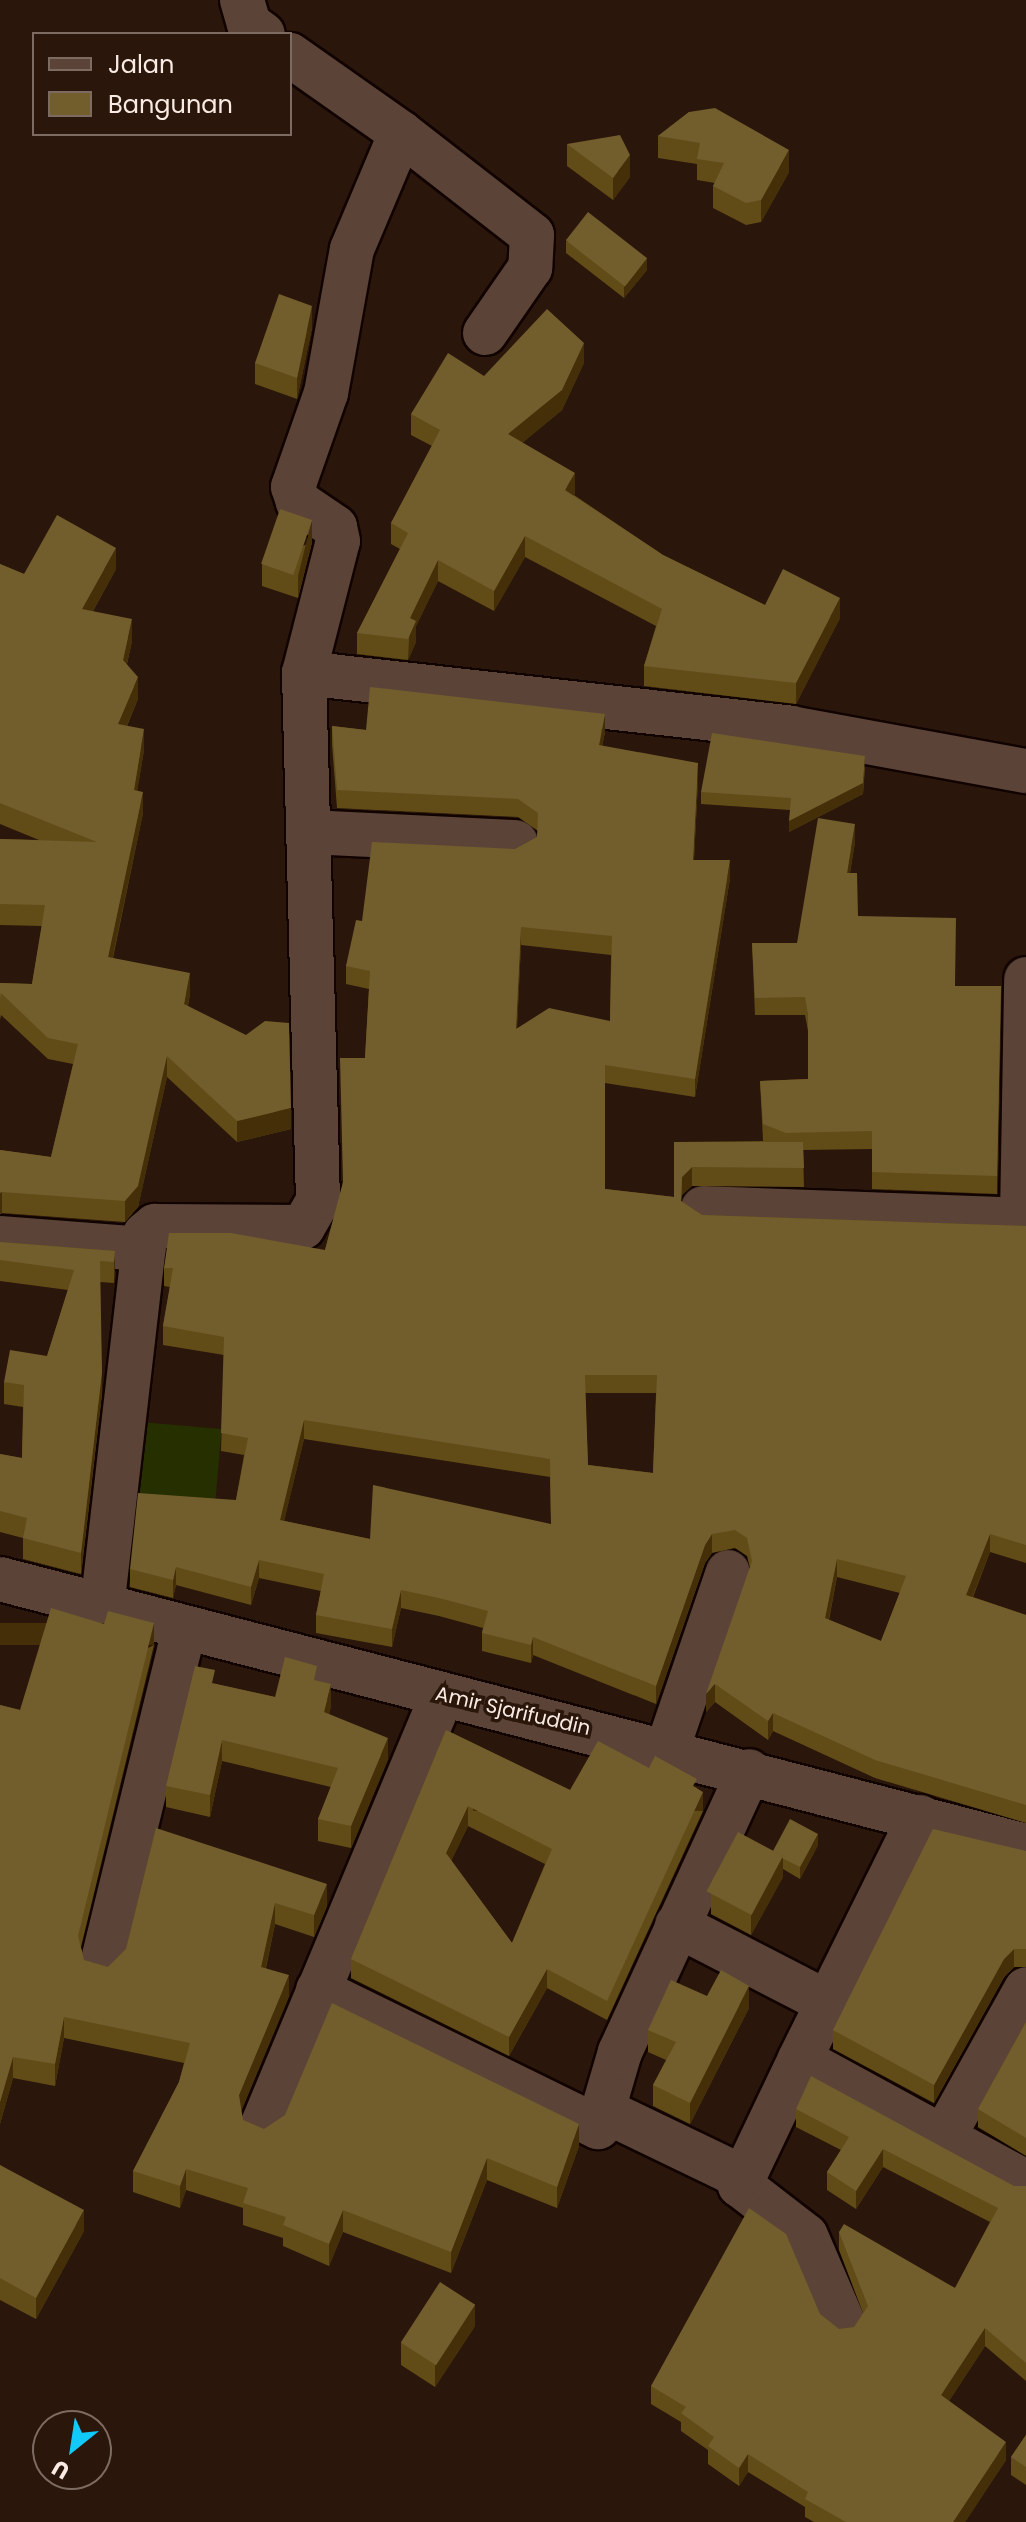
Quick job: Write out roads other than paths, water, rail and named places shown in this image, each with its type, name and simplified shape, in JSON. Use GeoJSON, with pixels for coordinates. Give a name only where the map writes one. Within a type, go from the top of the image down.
{"type":"FeatureCollection","features":[{"type":"Feature","properties":{"kind":"street"},"geometry":{"type":"LineString","coordinates":[[242,0],[249,24],[260,32]]}},
{"type":"Feature","properties":{"kind":"street"},"geometry":{"type":"LineString","coordinates":[[292,56],[401,133],[532,235],[530,268],[485,333]]}},
{"type":"Feature","properties":{"kind":"street"},"geometry":{"type":"LineString","coordinates":[[102,1608],[144,1249],[155,1226],[303,1227],[316,1213],[310,832],[304,673],[338,541],[335,527],[294,496],[296,472],[326,393],[352,249],[401,133]]}},
{"type":"Feature","properties":{"kind":"street"},"geometry":{"type":"LineString","coordinates":[[304,673],[791,728],[1026,771]]}},
{"type":"Feature","properties":{"kind":"street"},"geometry":{"type":"LineString","coordinates":[[310,832],[516,842]]}},
{"type":"Feature","properties":{"kind":"street"},"geometry":{"type":"LineString","coordinates":[[703,1208],[1024,1220],[1026,979]]}},
{"type":"Feature","properties":{"kind":"street"},"geometry":{"type":"LineString","coordinates":[[0,1238],[144,1249]]}},
{"type":"Feature","properties":{"kind":"street"},"geometry":{"type":"LineString","coordinates":[[668,1747],[728,1572]]}},
{"type":"Feature","properties":{"kind":"street","name":"Amir Sjarifuddin"},"geometry":{"type":"LineString","coordinates":[[0,1579],[442,1695],[668,1747],[1026,1846]]}},
{"type":"Feature","properties":{"kind":"street"},"geometry":{"type":"LineString","coordinates":[[102,1964],[184,1629]]}},
{"type":"Feature","properties":{"kind":"street"},"geometry":{"type":"LineString","coordinates":[[262,2126],[442,1695]]}},
{"type":"Feature","properties":{"kind":"street"},"geometry":{"type":"LineString","coordinates":[[318,1990],[598,2127],[620,2052],[749,1771]]}},
{"type":"Feature","properties":{"kind":"street"},"geometry":{"type":"LineString","coordinates":[[843,2322],[806,2236],[740,2185],[920,1817]]}},
{"type":"Feature","properties":{"kind":"street"},"geometry":{"type":"LineString","coordinates":[[677,1925],[828,2003]]}},
{"type":"Feature","properties":{"kind":"street"},"geometry":{"type":"LineString","coordinates":[[944,2136],[1026,1989]]}},
{"type":"Feature","properties":{"kind":"street"},"geometry":{"type":"LineString","coordinates":[[800,2059],[1026,2182]]}},
{"type":"Feature","properties":{"kind":"street"},"geometry":{"type":"LineString","coordinates":[[605,2111],[744,2178]]}}]}
